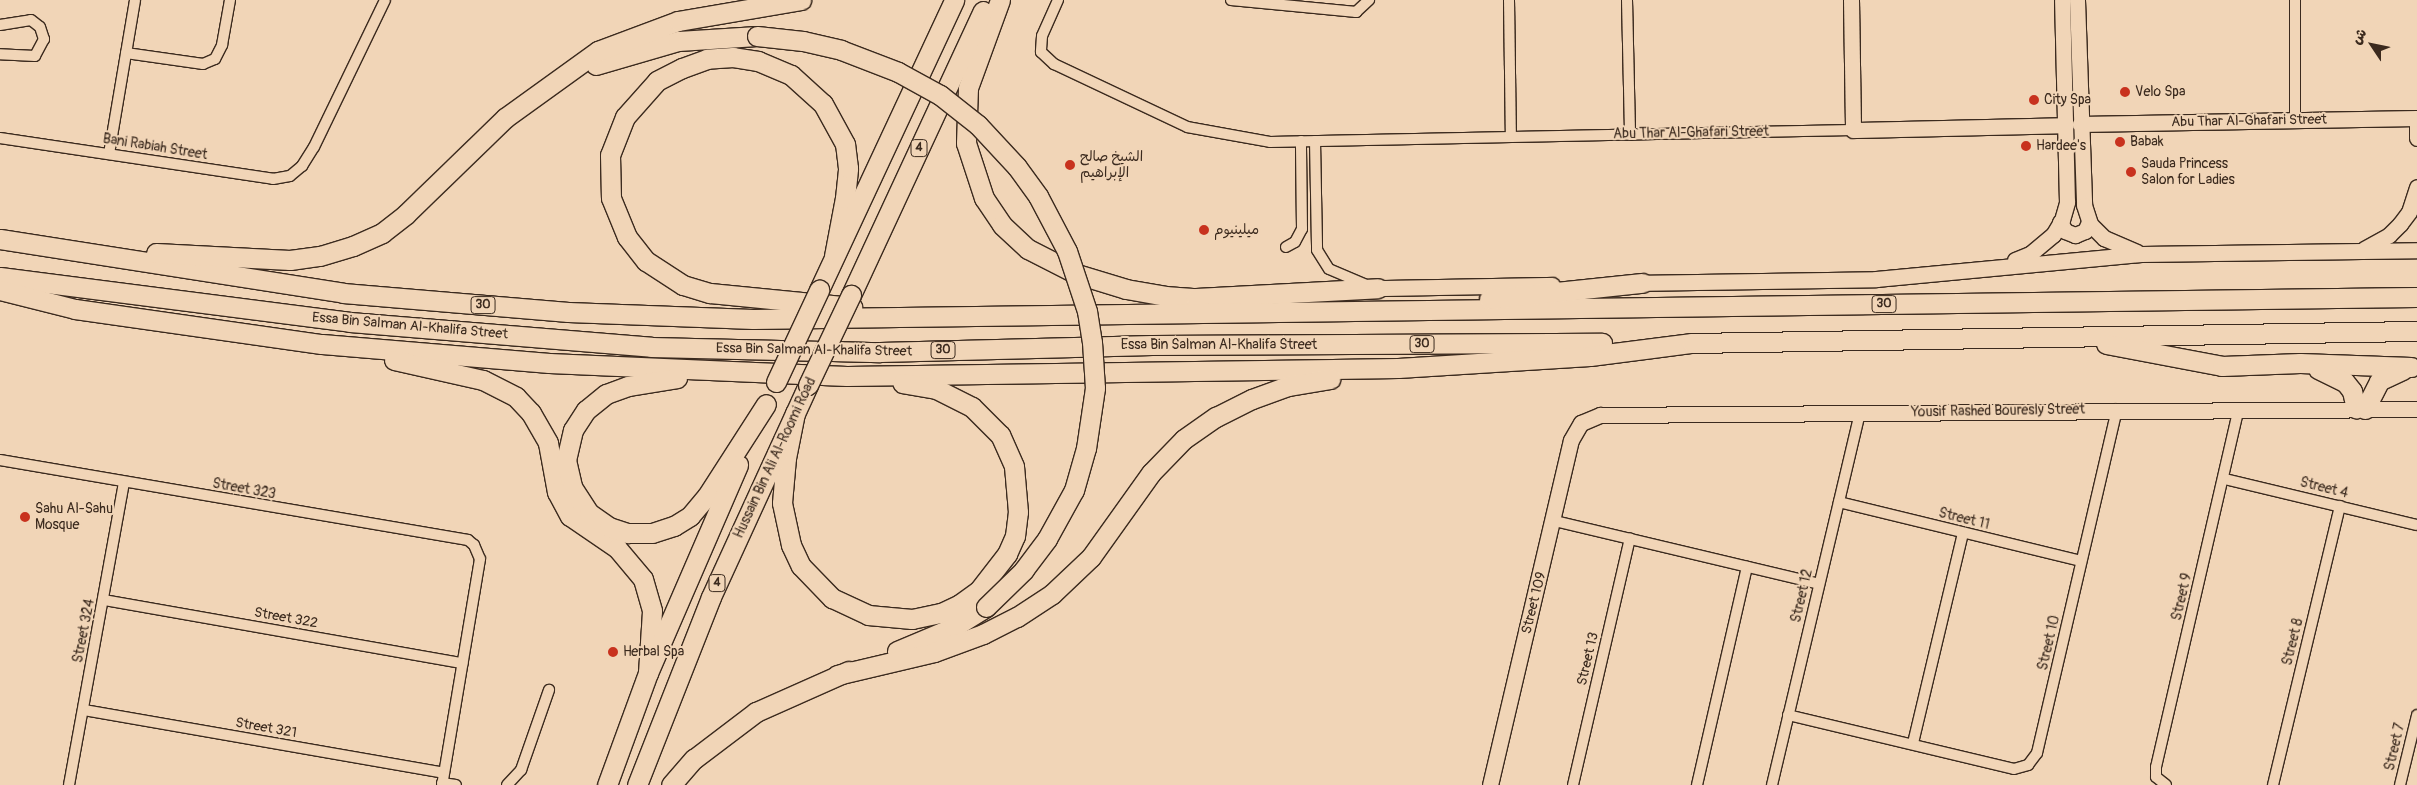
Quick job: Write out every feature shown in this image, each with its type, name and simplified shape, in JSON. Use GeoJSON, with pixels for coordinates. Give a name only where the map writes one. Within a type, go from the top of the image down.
{"type":"FeatureCollection","features":[{"type":"Feature","properties":{"kind":"highway"},"geometry":{"type":"LineString","coordinates":[[74,251],[290,260],[334,253],[382,233],[406,214],[483,138],[532,98],[598,51],[649,29],[706,15],[801,0]]}},
{"type":"Feature","properties":{"kind":"highway","name":"4"},"geometry":{"type":"LineString","coordinates":[[607,783],[648,673],[766,404],[954,0]]}},
{"type":"Feature","properties":{"kind":"highway","name":"Hussain Bin Ali Al-Roomi Road"},"geometry":{"type":"LineString","coordinates":[[637,785],[711,597],[988,0]]}},
{"type":"Feature","properties":{"kind":"highway"},"geometry":{"type":"LineString","coordinates":[[1000,0],[968,88],[966,143],[984,198],[1012,237],[1028,249],[1078,274],[1126,289],[1165,296],[1196,298],[1378,288]]}},
{"type":"Feature","properties":{"kind":"highway"},"geometry":{"type":"LineString","coordinates":[[532,98],[597,65],[635,51],[700,38],[757,36],[803,41],[861,56],[898,72],[946,99],[991,137],[1017,166],[1038,196],[1067,251],[1087,311],[1092,342],[1094,395],[1086,448],[1071,497],[1047,540],[1024,570],[986,607],[934,636],[837,675],[756,712],[694,759],[671,785]]}},
{"type":"Feature","properties":{"kind":"highway"},"geometry":{"type":"LineString","coordinates":[[834,256],[845,198],[848,168],[845,144],[823,104],[791,75],[758,61],[733,57],[707,59],[682,68],[658,81],[625,117],[610,156],[611,198],[621,225],[635,249],[669,278],[697,290],[728,296],[971,316]]}},
{"type":"Feature","properties":{"kind":"highway","name":"Essa Bin Salman Al-Khalifa Street"},"geometry":{"type":"LineString","coordinates":[[0,239],[343,293],[568,312],[754,319],[1351,312]]}},
{"type":"Feature","properties":{"kind":"highway","name":"Essa Bin Salman Al-Khalifa Street"},"geometry":{"type":"LineString","coordinates":[[0,277],[350,322],[669,348],[880,352],[1152,345],[1692,343]]}},
{"type":"Feature","properties":{"kind":"highway"},"geometry":{"type":"LineString","coordinates":[[1351,312],[1642,283]]}},
{"type":"Feature","properties":{"kind":"highway"},"geometry":{"type":"LineString","coordinates":[[0,290],[75,309],[322,344],[549,363],[847,376],[1398,368],[1590,356],[1692,343]]}},
{"type":"Feature","properties":{"kind":"highway","name":"30"},"geometry":{"type":"LineString","coordinates":[[1351,312],[2417,296]]}},
{"type":"Feature","properties":{"kind":"highway","name":"30"},"geometry":{"type":"LineString","coordinates":[[1692,343],[2417,331]]}},
{"type":"Feature","properties":{"kind":"highway"},"geometry":{"type":"LineString","coordinates":[[2065,337],[2222,366],[2300,363],[2414,367]]}},
{"type":"Feature","properties":{"kind":"highway"},"geometry":{"type":"LineString","coordinates":[[322,344],[483,380],[506,390],[524,404],[544,433],[558,492],[570,516],[622,552],[643,579],[652,611],[648,673]]}},
{"type":"Feature","properties":{"kind":"highway"},"geometry":{"type":"LineString","coordinates":[[2300,363],[2341,378],[2352,390],[2361,409]]}},
{"type":"Feature","properties":{"kind":"highway"},"geometry":{"type":"LineString","coordinates":[[2361,409],[2379,380],[2414,367]]}},
{"type":"Feature","properties":{"kind":"highway"},"geometry":{"type":"LineString","coordinates":[[837,675],[957,644],[998,628],[1035,606],[1091,557],[1151,473],[1172,451],[1201,427],[1232,408],[1288,386],[1398,368]]}},
{"type":"Feature","properties":{"kind":"highway"},"geometry":{"type":"LineString","coordinates":[[738,372],[628,386],[606,394],[592,404],[573,430],[567,452],[570,480],[584,507],[602,523],[628,533],[658,532],[681,522],[707,496],[766,404]]}},
{"type":"Feature","properties":{"kind":"highway"},"geometry":{"type":"LineString","coordinates":[[795,413],[786,458],[782,503],[791,545],[815,584],[854,610],[898,620],[941,613],[970,598],[1001,565],[1017,525],[1015,472],[1003,441],[981,414],[948,394],[913,384],[847,376]]}},
{"type":"Feature","properties":{"kind":"street"},"geometry":{"type":"LineString","coordinates":[[109,154],[134,0]]}},
{"type":"Feature","properties":{"kind":"street"},"geometry":{"type":"LineString","coordinates":[[126,52],[203,64],[215,59],[222,44],[230,0]]}},
{"type":"Feature","properties":{"kind":"street","name":"Bani Rabiah Street"},"geometry":{"type":"LineString","coordinates":[[0,138],[273,179],[290,176],[302,166],[384,0]]}},
{"type":"Feature","properties":{"kind":"street","name":"Abu Thar Al-Ghafari Street"},"geometry":{"type":"LineString","coordinates":[[1058,0],[1042,36],[1040,52],[1054,64],[1187,128],[1270,142],[2417,118],[2417,138]]}},
{"type":"Feature","properties":{"kind":"street"},"geometry":{"type":"LineString","coordinates":[[1231,0],[1356,12],[1369,0]]}},
{"type":"Feature","properties":{"kind":"street"},"geometry":{"type":"LineString","coordinates":[[1509,0],[1511,137]]}},
{"type":"Feature","properties":{"kind":"street"},"geometry":{"type":"LineString","coordinates":[[1627,0],[1630,135]]}},
{"type":"Feature","properties":{"kind":"street"},"geometry":{"type":"LineString","coordinates":[[1851,0],[1853,130]]}},
{"type":"Feature","properties":{"kind":"street"},"geometry":{"type":"LineString","coordinates":[[2062,0],[2073,125],[2082,194],[2089,222],[2104,238],[2141,254]]}},
{"type":"Feature","properties":{"kind":"street"},"geometry":{"type":"LineString","coordinates":[[2002,266],[2038,248],[2060,222],[2067,202],[2073,125],[2078,0]]}},
{"type":"Feature","properties":{"kind":"street"},"geometry":{"type":"LineString","coordinates":[[2295,0],[2295,120]]}},
{"type":"Feature","properties":{"kind":"street"},"geometry":{"type":"LineString","coordinates":[[0,25],[31,20],[40,26],[44,39],[34,56],[0,54]]}},
{"type":"Feature","properties":{"kind":"street"},"geometry":{"type":"LineString","coordinates":[[1301,141],[1302,229],[1288,246],[1304,239],[1315,228]]}},
{"type":"Feature","properties":{"kind":"street"},"geometry":{"type":"LineString","coordinates":[[1315,141],[1315,228],[1317,250],[1329,268],[1378,288],[1876,279],[2141,254],[2417,250]]}},
{"type":"Feature","properties":{"kind":"street"},"geometry":{"type":"LineString","coordinates":[[2362,250],[2389,235],[2400,224],[2409,212],[2417,187]]}},
{"type":"Feature","properties":{"kind":"street"},"geometry":{"type":"LineString","coordinates":[[2060,222],[2066,232],[2075,235],[2084,231],[2089,222]]}},
{"type":"Feature","properties":{"kind":"street","name":"Yousif Rashed Bouresly Street"},"geometry":{"type":"LineString","coordinates":[[1581,423],[1600,415],[2117,409],[2238,411],[2417,409]]}},
{"type":"Feature","properties":{"kind":"street","name":"Street 10"},"geometry":{"type":"LineString","coordinates":[[1788,715],[1913,743],[2014,769],[2028,765],[2037,753],[2117,409]]}},
{"type":"Feature","properties":{"kind":"street","name":"Street 9"},"geometry":{"type":"LineString","coordinates":[[2166,785],[2156,777],[2156,767],[2225,479],[2238,411]]}},
{"type":"Feature","properties":{"kind":"street","name":"Street 12"},"geometry":{"type":"LineString","coordinates":[[1772,785],[1860,413]]}},
{"type":"Feature","properties":{"kind":"street","name":"Street 109"},"geometry":{"type":"LineString","coordinates":[[1490,785],[1555,521],[1571,440],[1581,423]]}},
{"type":"Feature","properties":{"kind":"street","name":"Street 323"},"geometry":{"type":"LineString","coordinates":[[0,460],[468,540],[480,552],[463,663]]}},
{"type":"Feature","properties":{"kind":"street","name":"Street 4"},"geometry":{"type":"LineString","coordinates":[[2225,479],[2417,525]]}},
{"type":"Feature","properties":{"kind":"street","name":"Street 324"},"geometry":{"type":"LineString","coordinates":[[69,785],[124,482]]}},
{"type":"Feature","properties":{"kind":"street","name":"Street 11"},"geometry":{"type":"LineString","coordinates":[[1840,502],[2082,561]]}},
{"type":"Feature","properties":{"kind":"street","name":"Street 8"},"geometry":{"type":"LineString","coordinates":[[2273,785],[2340,506]]}},
{"type":"Feature","properties":{"kind":"street"},"geometry":{"type":"LineString","coordinates":[[1555,521],[1819,584]]}},
{"type":"Feature","properties":{"kind":"street"},"geometry":{"type":"LineString","coordinates":[[1913,743],[1963,533]]}},
{"type":"Feature","properties":{"kind":"street","name":"Street 13"},"geometry":{"type":"LineString","coordinates":[[1573,785],[1630,539]]}},
{"type":"Feature","properties":{"kind":"street"},"geometry":{"type":"LineString","coordinates":[[1697,785],[1747,567]]}},
{"type":"Feature","properties":{"kind":"street","name":"Street 322"},"geometry":{"type":"LineString","coordinates":[[104,600],[463,663]]}},
{"type":"Feature","properties":{"kind":"street"},"geometry":{"type":"LineString","coordinates":[[443,780],[463,663]]}},
{"type":"Feature","properties":{"kind":"street"},"geometry":{"type":"LineString","coordinates":[[507,785],[521,770],[549,690]]}},
{"type":"Feature","properties":{"kind":"street","name":"Street 321"},"geometry":{"type":"LineString","coordinates":[[84,710],[443,780],[456,785]]}},
{"type":"Feature","properties":{"kind":"street","name":"Street 7"},"geometry":{"type":"LineString","coordinates":[[2400,785],[2413,746],[2417,715]]}},
{"type":"Feature","properties":{"kind":"place","name":"Velo Spa"},"geometry":{"type":"Point","coordinates":[2125,92]}},
{"type":"Feature","properties":{"kind":"place","name":"City Spa"},"geometry":{"type":"Point","coordinates":[2034,100]}},
{"type":"Feature","properties":{"kind":"place","name":"Babak"},"geometry":{"type":"Point","coordinates":[2120,142]}},
{"type":"Feature","properties":{"kind":"place","name":"Hardee's"},"geometry":{"type":"Point","coordinates":[2026,146]}},
{"type":"Feature","properties":{"kind":"place","name":"الشيخ صالح الإبراهيم"},"geometry":{"type":"Point","coordinates":[1070,165]}},
{"type":"Feature","properties":{"kind":"place","name":"Sauda Princess Salon for Ladies"},"geometry":{"type":"Point","coordinates":[2131,172]}},
{"type":"Feature","properties":{"kind":"place","name":"ميلينيوم"},"geometry":{"type":"Point","coordinates":[1204,230]}},
{"type":"Feature","properties":{"kind":"place","name":"Sahu Al-Sahu Mosque"},"geometry":{"type":"Point","coordinates":[25,517]}},
{"type":"Feature","properties":{"kind":"place","name":"Herbal Spa"},"geometry":{"type":"Point","coordinates":[613,652]}}]}
